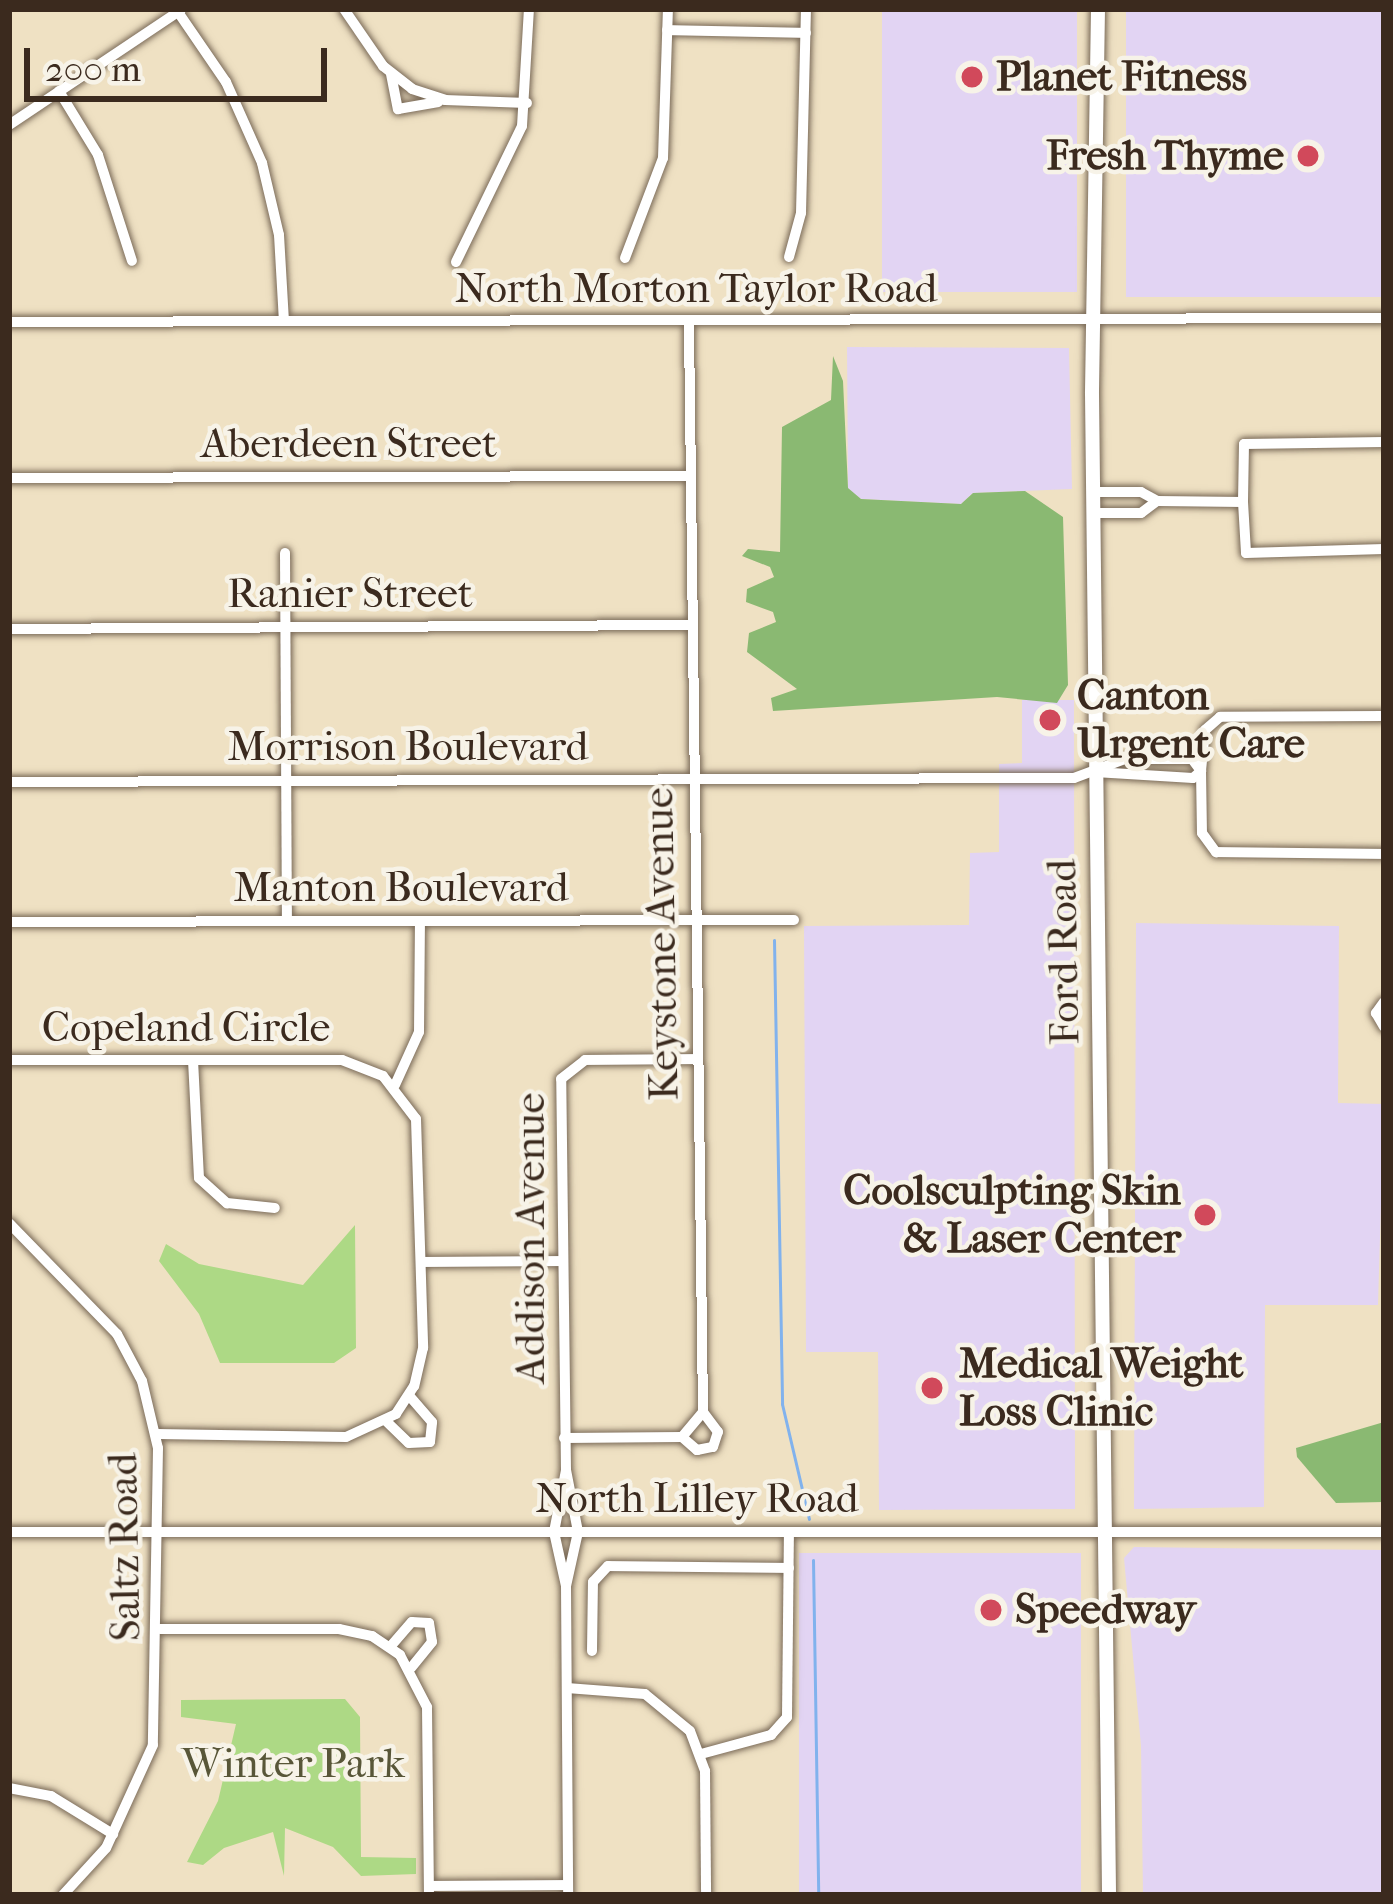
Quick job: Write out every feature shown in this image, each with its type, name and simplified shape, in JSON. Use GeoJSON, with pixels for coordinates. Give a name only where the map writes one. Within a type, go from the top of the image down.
{"type":"FeatureCollection","features":[{"type":"Feature","properties":{"kind":"main road","name":"Ford Road"},"geometry":{"type":"LineString","coordinates":[[1098,9],[1093,513],[1109,1895]]}},
{"type":"Feature","properties":{"kind":"street"},"geometry":{"type":"LineString","coordinates":[[344,9],[391,74],[445,100]]}},
{"type":"Feature","properties":{"kind":"street"},"geometry":{"type":"LineString","coordinates":[[456,262],[515,146],[527,103],[529,9]]}},
{"type":"Feature","properties":{"kind":"street"},"geometry":{"type":"LineString","coordinates":[[625,258],[663,158],[668,9]]}},
{"type":"Feature","properties":{"kind":"street"},"geometry":{"type":"LineString","coordinates":[[789,256],[801,213],[806,9]]}},
{"type":"Feature","properties":{"kind":"street"},"geometry":{"type":"LineString","coordinates":[[9,125],[180,11],[226,82],[262,163],[280,235],[284,321]]}},
{"type":"Feature","properties":{"kind":"street"},"geometry":{"type":"LineString","coordinates":[[668,30],[806,33]]}},
{"type":"Feature","properties":{"kind":"street"},"geometry":{"type":"LineString","coordinates":[[391,74],[394,105],[403,112],[445,100],[527,103]]}},
{"type":"Feature","properties":{"kind":"street"},"geometry":{"type":"LineString","coordinates":[[59,91],[98,155],[132,261]]}},
{"type":"Feature","properties":{"kind":"street","name":"North Morton Taylor Road"},"geometry":{"type":"LineString","coordinates":[[9,322],[1384,318]]}},
{"type":"Feature","properties":{"kind":"street","name":"Keystone Avenue"},"geometry":{"type":"LineString","coordinates":[[682,1437],[697,1450],[713,1447],[718,1432],[703,1412],[693,921],[689,322]]}},
{"type":"Feature","properties":{"kind":"street"},"geometry":{"type":"LineString","coordinates":[[1384,442],[1244,444],[1246,553],[1384,550]]}},
{"type":"Feature","properties":{"kind":"street","name":"Aberdeen Street"},"geometry":{"type":"LineString","coordinates":[[9,478],[689,476]]}},
{"type":"Feature","properties":{"kind":"street"},"geometry":{"type":"LineString","coordinates":[[1093,492],[1141,492],[1157,501],[1244,502]]}},
{"type":"Feature","properties":{"kind":"street"},"geometry":{"type":"LineString","coordinates":[[1093,513],[1141,513],[1157,501]]}},
{"type":"Feature","properties":{"kind":"street"},"geometry":{"type":"LineString","coordinates":[[284,553],[287,921]]}},
{"type":"Feature","properties":{"kind":"street","name":"Ranier Street"},"geometry":{"type":"LineString","coordinates":[[9,629],[691,625]]}},
{"type":"Feature","properties":{"kind":"street"},"geometry":{"type":"LineString","coordinates":[[1384,716],[1220,717],[1205,730],[1201,771],[1202,833],[1216,852],[1384,854]]}},
{"type":"Feature","properties":{"kind":"street","name":"Morrison Boulevard"},"geometry":{"type":"LineString","coordinates":[[9,782],[1095,772],[1193,778],[1201,771]]}},
{"type":"Feature","properties":{"kind":"street","name":"Manton Boulevard"},"geometry":{"type":"LineString","coordinates":[[9,922],[794,920]]}},
{"type":"Feature","properties":{"kind":"street"},"geometry":{"type":"LineString","coordinates":[[157,1434],[346,1437],[387,1422],[409,1396],[421,1367],[421,1136],[395,1085],[419,1032],[420,921]]}},
{"type":"Feature","properties":{"kind":"street"},"geometry":{"type":"LineString","coordinates":[[1384,1002],[1376,1013],[1384,1027]]}},
{"type":"Feature","properties":{"kind":"street","name":"Addison Avenue"},"geometry":{"type":"LineString","coordinates":[[568,1890],[566,1586],[578,1532],[564,1438],[563,1074],[584,1060],[698,1059]]}},
{"type":"Feature","properties":{"kind":"street","name":"Copeland Circle"},"geometry":{"type":"LineString","coordinates":[[9,1060],[342,1060],[395,1085]]}},
{"type":"Feature","properties":{"kind":"street"},"geometry":{"type":"LineString","coordinates":[[193,1060],[199,1178],[227,1203],[275,1208]]}},
{"type":"Feature","properties":{"kind":"street","name":"Saltz Road"},"geometry":{"type":"LineString","coordinates":[[9,1223],[117,1334],[142,1381],[157,1434],[160,1629],[153,1745],[113,1834],[63,1895]]}},
{"type":"Feature","properties":{"kind":"street"},"geometry":{"type":"LineString","coordinates":[[424,1262],[562,1261]]}},
{"type":"Feature","properties":{"kind":"street"},"geometry":{"type":"LineString","coordinates":[[387,1422],[409,1443],[430,1442],[432,1422],[409,1396]]}},
{"type":"Feature","properties":{"kind":"street"},"geometry":{"type":"LineString","coordinates":[[564,1438],[682,1437],[703,1412]]}},
{"type":"Feature","properties":{"kind":"street","name":"Addison Avenue"},"geometry":{"type":"LineString","coordinates":[[566,1470],[554,1532],[566,1586]]}},
{"type":"Feature","properties":{"kind":"street","name":"North Lilley Road"},"geometry":{"type":"LineString","coordinates":[[9,1532],[1384,1532]]}},
{"type":"Feature","properties":{"kind":"street"},"geometry":{"type":"LineString","coordinates":[[701,1754],[771,1735],[788,1717],[789,1532]]}},
{"type":"Feature","properties":{"kind":"street"},"geometry":{"type":"LineString","coordinates":[[592,1651],[593,1582],[608,1566],[789,1568]]}},
{"type":"Feature","properties":{"kind":"street"},"geometry":{"type":"LineString","coordinates":[[390,1647],[412,1622],[429,1623],[432,1642],[411,1668]]}},
{"type":"Feature","properties":{"kind":"street"},"geometry":{"type":"LineString","coordinates":[[566,1622],[592,1622]]}},
{"type":"Feature","properties":{"kind":"street"},"geometry":{"type":"LineString","coordinates":[[160,1629],[339,1629],[390,1647],[411,1668],[428,1718],[429,1891],[568,1890]]}},
{"type":"Feature","properties":{"kind":"street"},"geometry":{"type":"LineString","coordinates":[[567,1688],[626,1689],[660,1701],[685,1723],[701,1754],[706,1895]]}},
{"type":"Feature","properties":{"kind":"street"},"geometry":{"type":"LineString","coordinates":[[9,1788],[50,1796],[113,1834]]}},
{"type":"Feature","properties":{"kind":"shaded area"},"geometry":{"type":"Polygon","coordinates":[[[882,9],[1077,9],[1077,292],[882,292],[882,9]]]}},
{"type":"Feature","properties":{"kind":"shaded area"},"geometry":{"type":"Polygon","coordinates":[[[1126,9],[1384,9],[1384,297],[1126,297],[1126,9]]]}},
{"type":"Feature","properties":{"kind":"shaded area"},"geometry":{"type":"Polygon","coordinates":[[[847,347],[1069,348],[1072,489],[973,493],[961,504],[861,499],[848,489],[847,347]]]}},
{"type":"Feature","properties":{"kind":"shaded area"},"geometry":{"type":"Polygon","coordinates":[[[1022,700],[1074,700],[1075,1509],[879,1510],[878,1352],[806,1352],[804,926],[969,925],[970,853],[999,852],[999,764],[1022,763],[1022,700]]]}},
{"type":"Feature","properties":{"kind":"shaded area"},"geometry":{"type":"Polygon","coordinates":[[[1136,923],[1339,926],[1338,1103],[1384,1104],[1378,1305],[1265,1305],[1264,1507],[1134,1509],[1136,923]]]}},
{"type":"Feature","properties":{"kind":"shaded area"},"geometry":{"type":"Polygon","coordinates":[[[1134,1547],[1384,1550],[1384,1895],[1143,1895],[1141,1746],[1124,1558],[1134,1547]]]}},
{"type":"Feature","properties":{"kind":"shaded area"},"geometry":{"type":"Polygon","coordinates":[[[799,1553],[1081,1553],[1081,1895],[799,1895],[799,1553]]]}},
{"type":"Feature","properties":{"kind":"green space"},"geometry":{"type":"Polygon","coordinates":[[[833,356],[843,381],[848,488],[861,499],[961,504],[973,493],[1025,491],[1063,517],[1068,685],[1057,703],[997,697],[773,711],[771,698],[797,689],[747,652],[749,633],[776,622],[773,612],[746,602],[747,589],[774,577],[770,567],[742,556],[748,549],[780,552],[782,427],[831,400],[833,356]]]}},
{"type":"Feature","properties":{"kind":"green space"},"geometry":{"type":"Polygon","coordinates":[[[355,1225],[356,1348],[334,1363],[220,1363],[199,1314],[159,1261],[166,1244],[199,1264],[303,1285],[355,1225]]]}},
{"type":"Feature","properties":{"kind":"green space"},"geometry":{"type":"Polygon","coordinates":[[[1384,1422],[1384,1502],[1336,1503],[1297,1457],[1296,1448],[1384,1422]]]}},
{"type":"Feature","properties":{"kind":"green space","name":"Winter Park"},"geometry":{"type":"Polygon","coordinates":[[[345,1699],[360,1717],[361,1857],[416,1858],[416,1874],[361,1876],[333,1847],[285,1828],[284,1876],[273,1832],[224,1848],[203,1865],[187,1862],[218,1801],[236,1724],[181,1717],[181,1700],[345,1699]]]}},
{"type":"Feature","properties":{"kind":"waterway"},"geometry":{"type":"LineString","coordinates":[[774,940],[782,1404],[809,1519]]}},
{"type":"Feature","properties":{"kind":"waterway"},"geometry":{"type":"LineString","coordinates":[[813,1560],[818,1895]]}},
{"type":"Feature","properties":{"kind":"place","name":"Planet Fitness"},"geometry":{"type":"Point","coordinates":[972,77]}},
{"type":"Feature","properties":{"kind":"place","name":"Fresh Thyme"},"geometry":{"type":"Point","coordinates":[1308,156]}},
{"type":"Feature","properties":{"kind":"place","name":"Canton Urgent Care"},"geometry":{"type":"Point","coordinates":[1050,720]}},
{"type":"Feature","properties":{"kind":"place","name":"Coolsculpting Skin & Laser Center"},"geometry":{"type":"Point","coordinates":[1205,1215]}},
{"type":"Feature","properties":{"kind":"place","name":"Medical Weight Loss Clinic"},"geometry":{"type":"Point","coordinates":[932,1388]}},
{"type":"Feature","properties":{"kind":"place","name":"Speedway"},"geometry":{"type":"Point","coordinates":[991,1610]}}]}
